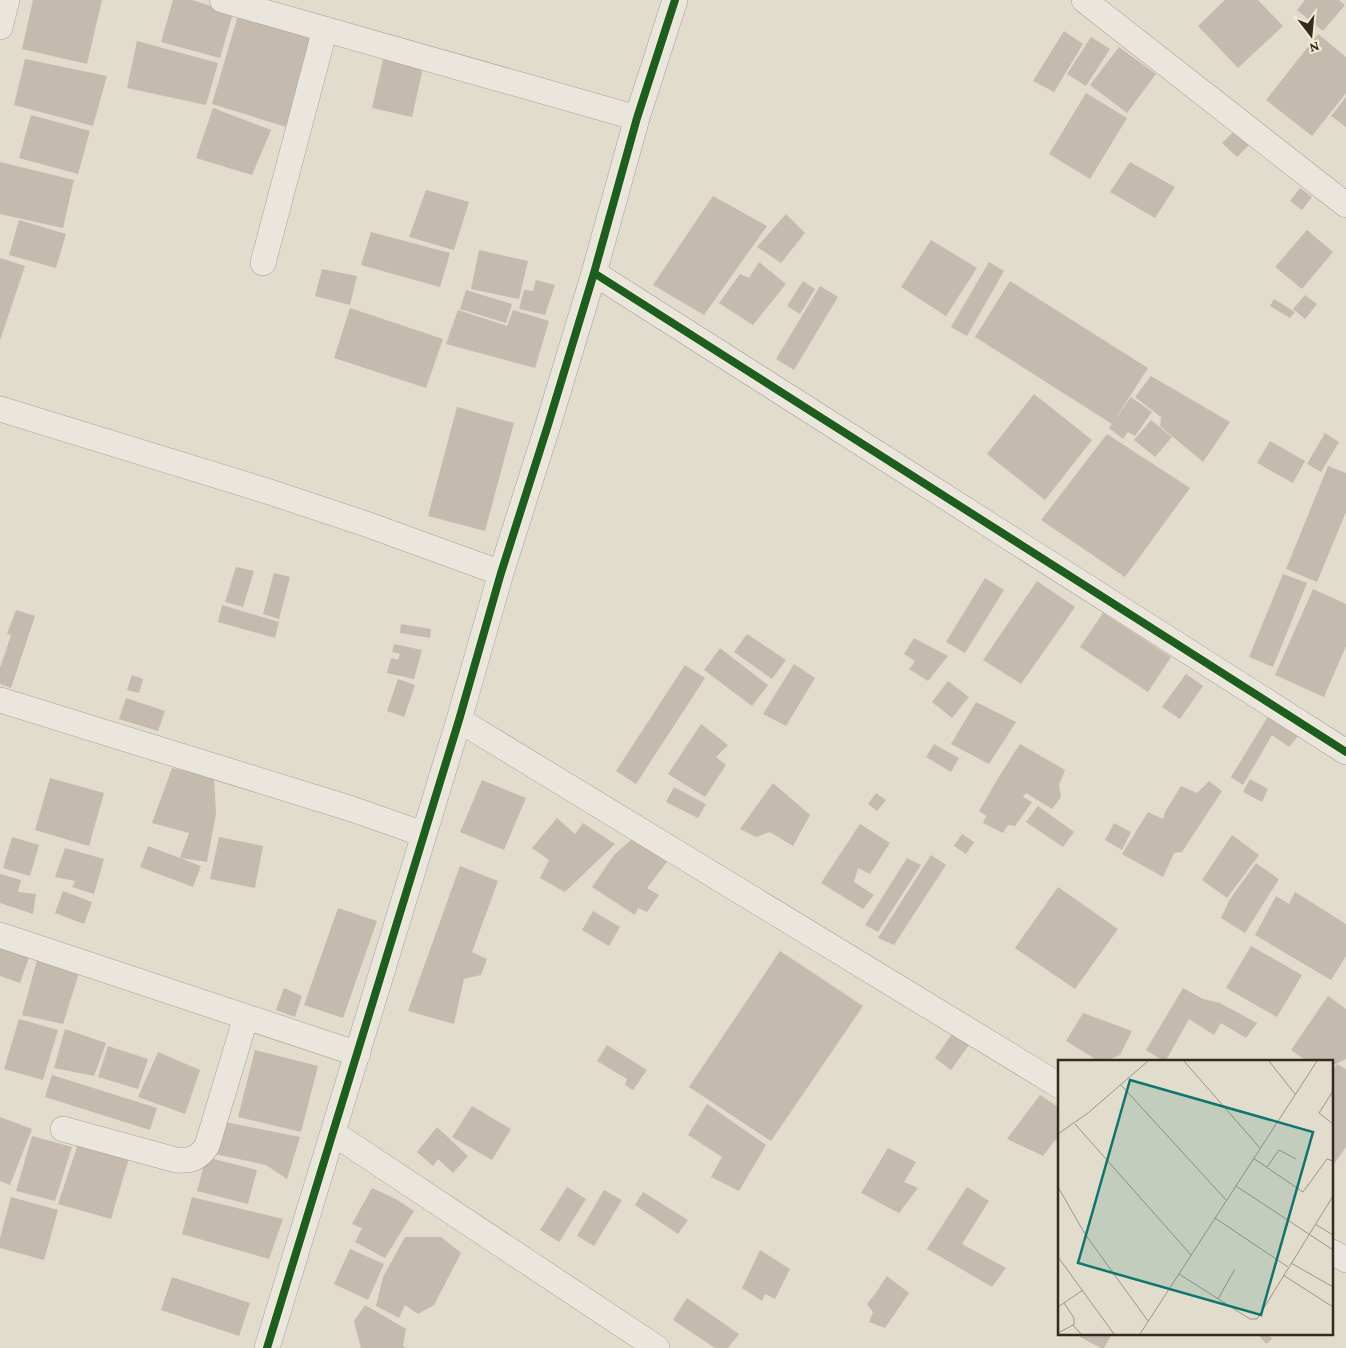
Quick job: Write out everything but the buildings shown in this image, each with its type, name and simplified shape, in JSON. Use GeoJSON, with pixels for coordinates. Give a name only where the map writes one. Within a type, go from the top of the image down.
{"type":"FeatureCollection","features":[{"type":"Feature","properties":{"kind":"street"},"geometry":{"type":"LineString","coordinates":[[0,27],[7,0]]}},
{"type":"Feature","properties":{"kind":"street"},"geometry":{"type":"LineString","coordinates":[[222,0],[637,118]]}},
{"type":"Feature","properties":{"kind":"street"},"geometry":{"type":"LineString","coordinates":[[267,1348],[459,720],[501,573],[594,273],[637,118],[675,0]]}},
{"type":"Feature","properties":{"kind":"street"},"geometry":{"type":"LineString","coordinates":[[1084,0],[1346,204]]}},
{"type":"Feature","properties":{"kind":"street"},"geometry":{"type":"LineString","coordinates":[[263,263],[325,29]]}},
{"type":"Feature","properties":{"kind":"street"},"geometry":{"type":"LineString","coordinates":[[594,273],[1346,752]]}},
{"type":"Feature","properties":{"kind":"street"},"geometry":{"type":"LineString","coordinates":[[0,409],[270,492],[501,573]]}},
{"type":"Feature","properties":{"kind":"street"},"geometry":{"type":"LineString","coordinates":[[0,700],[352,809],[423,834]]}},
{"type":"Feature","properties":{"kind":"street"},"geometry":{"type":"LineString","coordinates":[[459,720],[1058,1085]]}},
{"type":"Feature","properties":{"kind":"street"},"geometry":{"type":"LineString","coordinates":[[0,935],[358,1054]]}},
{"type":"Feature","properties":{"kind":"street"},"geometry":{"type":"LineString","coordinates":[[63,1129],[176,1160],[186,1161],[196,1158],[202,1154],[207,1146],[246,1017]]}},
{"type":"Feature","properties":{"kind":"street"},"geometry":{"type":"LineString","coordinates":[[333,1134],[657,1348]]}},
{"type":"Feature","properties":{"kind":"street"},"geometry":{"type":"LineString","coordinates":[[1334,1253],[1346,1260]]}},
{"type":"Feature","properties":{"kind":"cycle path"},"geometry":{"type":"LineString","coordinates":[[267,1348],[459,720],[501,573],[594,273],[637,118],[675,0]]}},
{"type":"Feature","properties":{"kind":"cycle path"},"geometry":{"type":"LineString","coordinates":[[594,273],[1346,752]]}}]}
